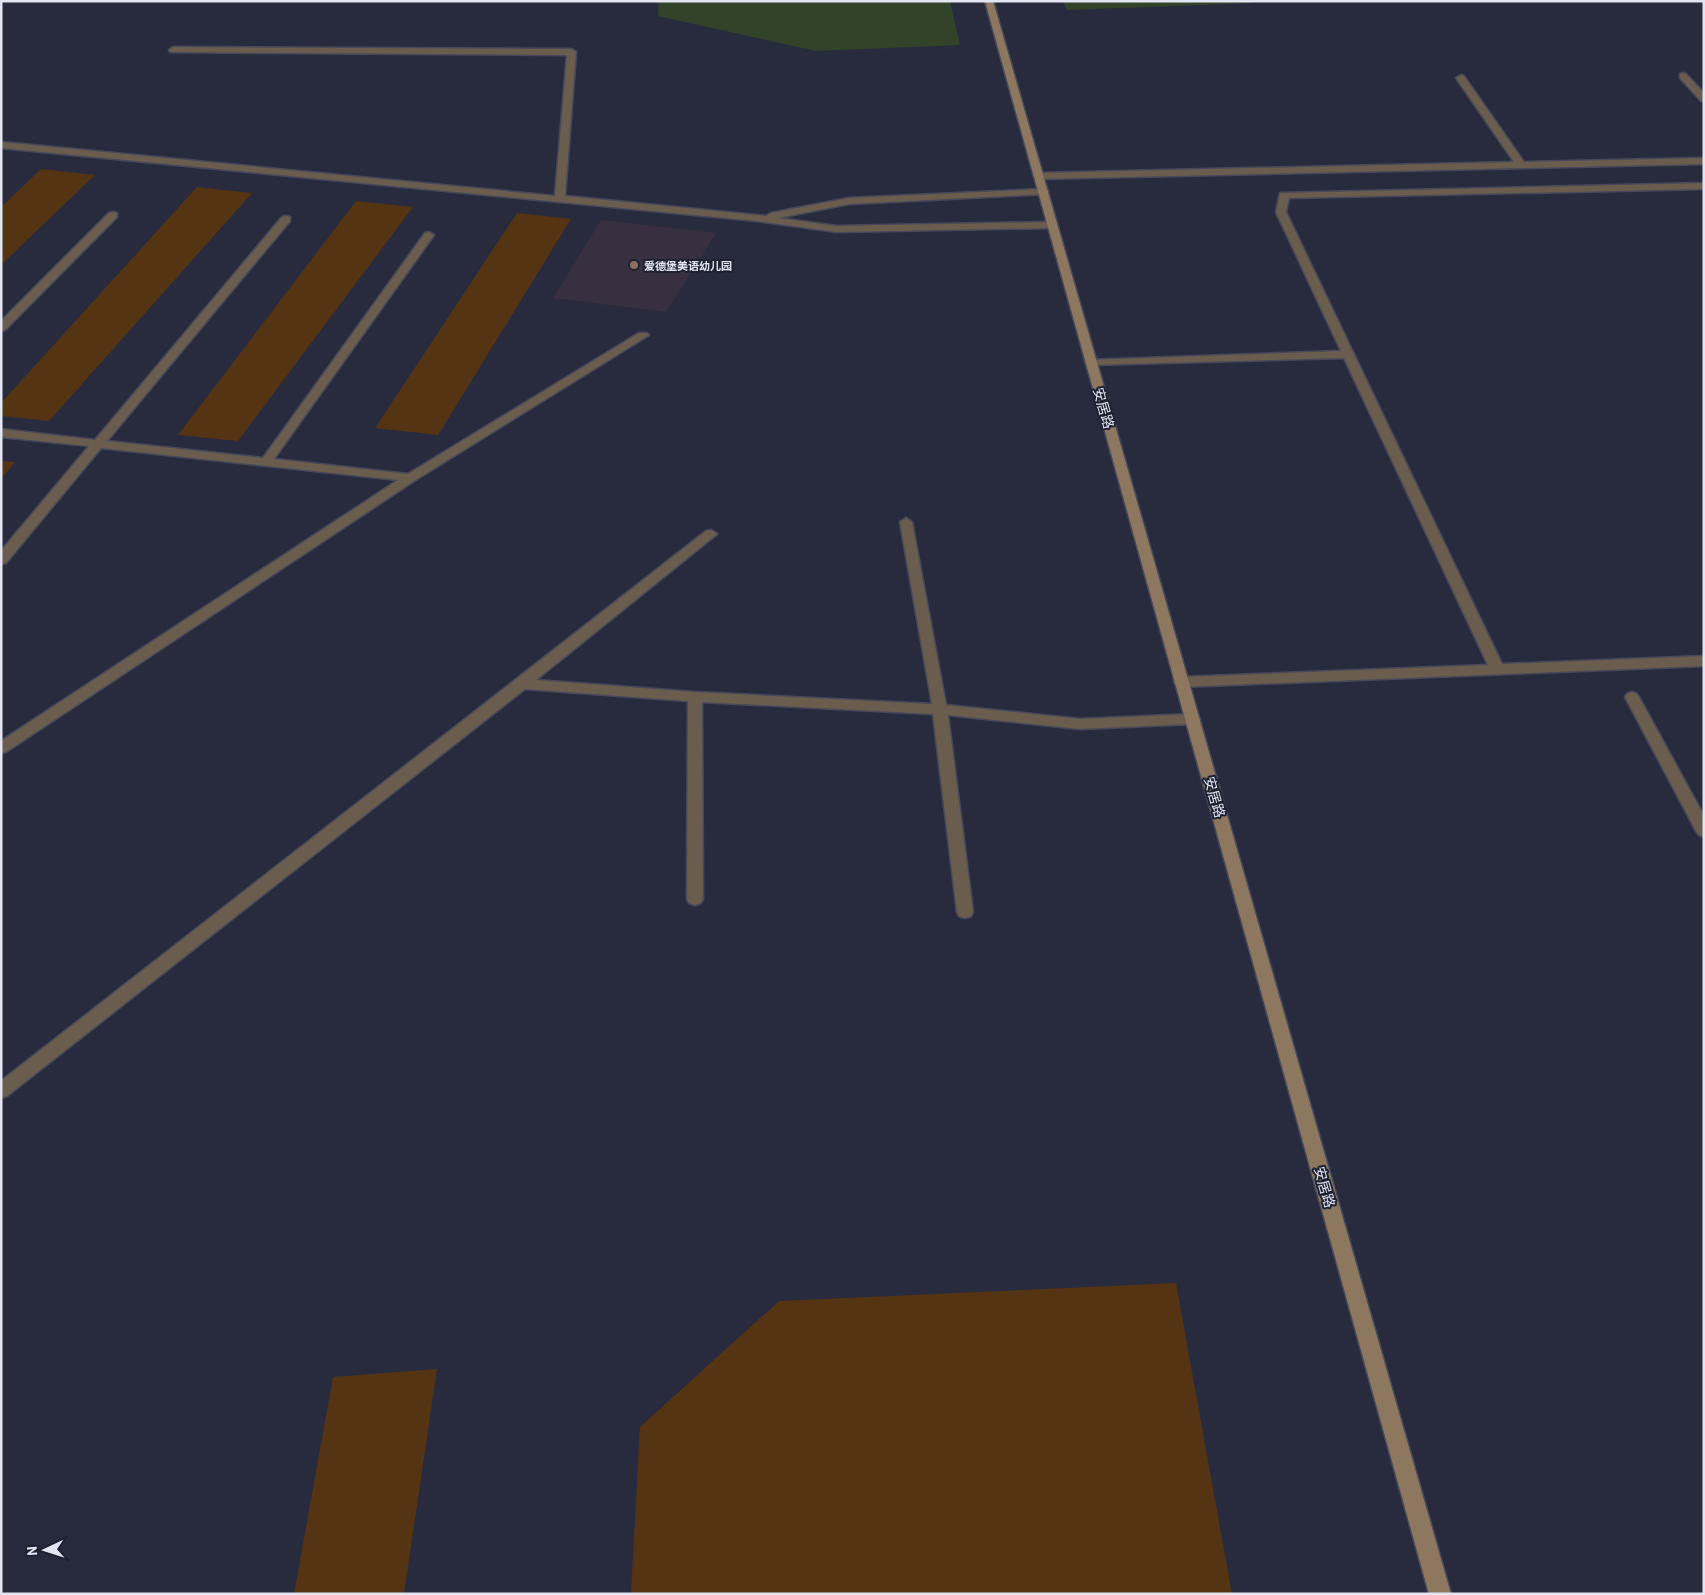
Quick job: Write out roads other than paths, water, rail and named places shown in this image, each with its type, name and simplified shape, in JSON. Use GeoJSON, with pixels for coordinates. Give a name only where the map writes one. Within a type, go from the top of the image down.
{"type":"FeatureCollection","features":[{"type":"Feature","properties":{"kind":"street","name":"安居路"},"geometry":{"type":"LineString","coordinates":[[989,1],[1440,1594]]}},
{"type":"Feature","properties":{"kind":"street"},"geometry":{"type":"LineString","coordinates":[[173,50],[572,52],[560,199]]}},
{"type":"Feature","properties":{"kind":"street"},"geometry":{"type":"LineString","coordinates":[[1683,76],[1704,98]]}},
{"type":"Feature","properties":{"kind":"street"},"geometry":{"type":"LineString","coordinates":[[1461,78],[1521,165]]}},
{"type":"Feature","properties":{"kind":"street"},"geometry":{"type":"LineString","coordinates":[[1,145],[758,218],[837,229],[1051,224]]}},
{"type":"Feature","properties":{"kind":"street"},"geometry":{"type":"LineString","coordinates":[[1039,176],[1704,161]]}},
{"type":"Feature","properties":{"kind":"street"},"geometry":{"type":"LineString","coordinates":[[1497,669],[1281,212],[1284,195],[1704,186]]}},
{"type":"Feature","properties":{"kind":"street"},"geometry":{"type":"LineString","coordinates":[[758,218],[849,201],[1044,192]]}},
{"type":"Feature","properties":{"kind":"street"},"geometry":{"type":"LineString","coordinates":[[1,328],[112,215]]}},
{"type":"Feature","properties":{"kind":"street"},"geometry":{"type":"LineString","coordinates":[[1,560],[286,219]]}},
{"type":"Feature","properties":{"kind":"street"},"geometry":{"type":"LineString","coordinates":[[266,462],[429,235]]}},
{"type":"Feature","properties":{"kind":"street"},"geometry":{"type":"LineString","coordinates":[[1,748],[410,478],[642,335]]}},
{"type":"Feature","properties":{"kind":"street"},"geometry":{"type":"LineString","coordinates":[[1091,362],[1348,354]]}},
{"type":"Feature","properties":{"kind":"street"},"geometry":{"type":"LineString","coordinates":[[1,433],[410,478]]}},
{"type":"Feature","properties":{"kind":"street"},"geometry":{"type":"LineString","coordinates":[[906,522],[940,709],[965,912]]}},
{"type":"Feature","properties":{"kind":"street"},"geometry":{"type":"LineString","coordinates":[[1,1091],[711,534]]}},
{"type":"Feature","properties":{"kind":"street"},"geometry":{"type":"LineString","coordinates":[[1181,682],[1704,661]]}},
{"type":"Feature","properties":{"kind":"street"},"geometry":{"type":"LineString","coordinates":[[522,684],[696,697],[940,709],[1080,724],[1193,719]]}},
{"type":"Feature","properties":{"kind":"street"},"geometry":{"type":"LineString","coordinates":[[695,899],[696,697]]}},
{"type":"Feature","properties":{"kind":"street"},"geometry":{"type":"LineString","coordinates":[[1632,697],[1704,831]]}},
{"type":"Feature","properties":{"kind":"place","name":"爱德堡美语幼儿园"},"geometry":{"type":"Point","coordinates":[634,265]}}]}
